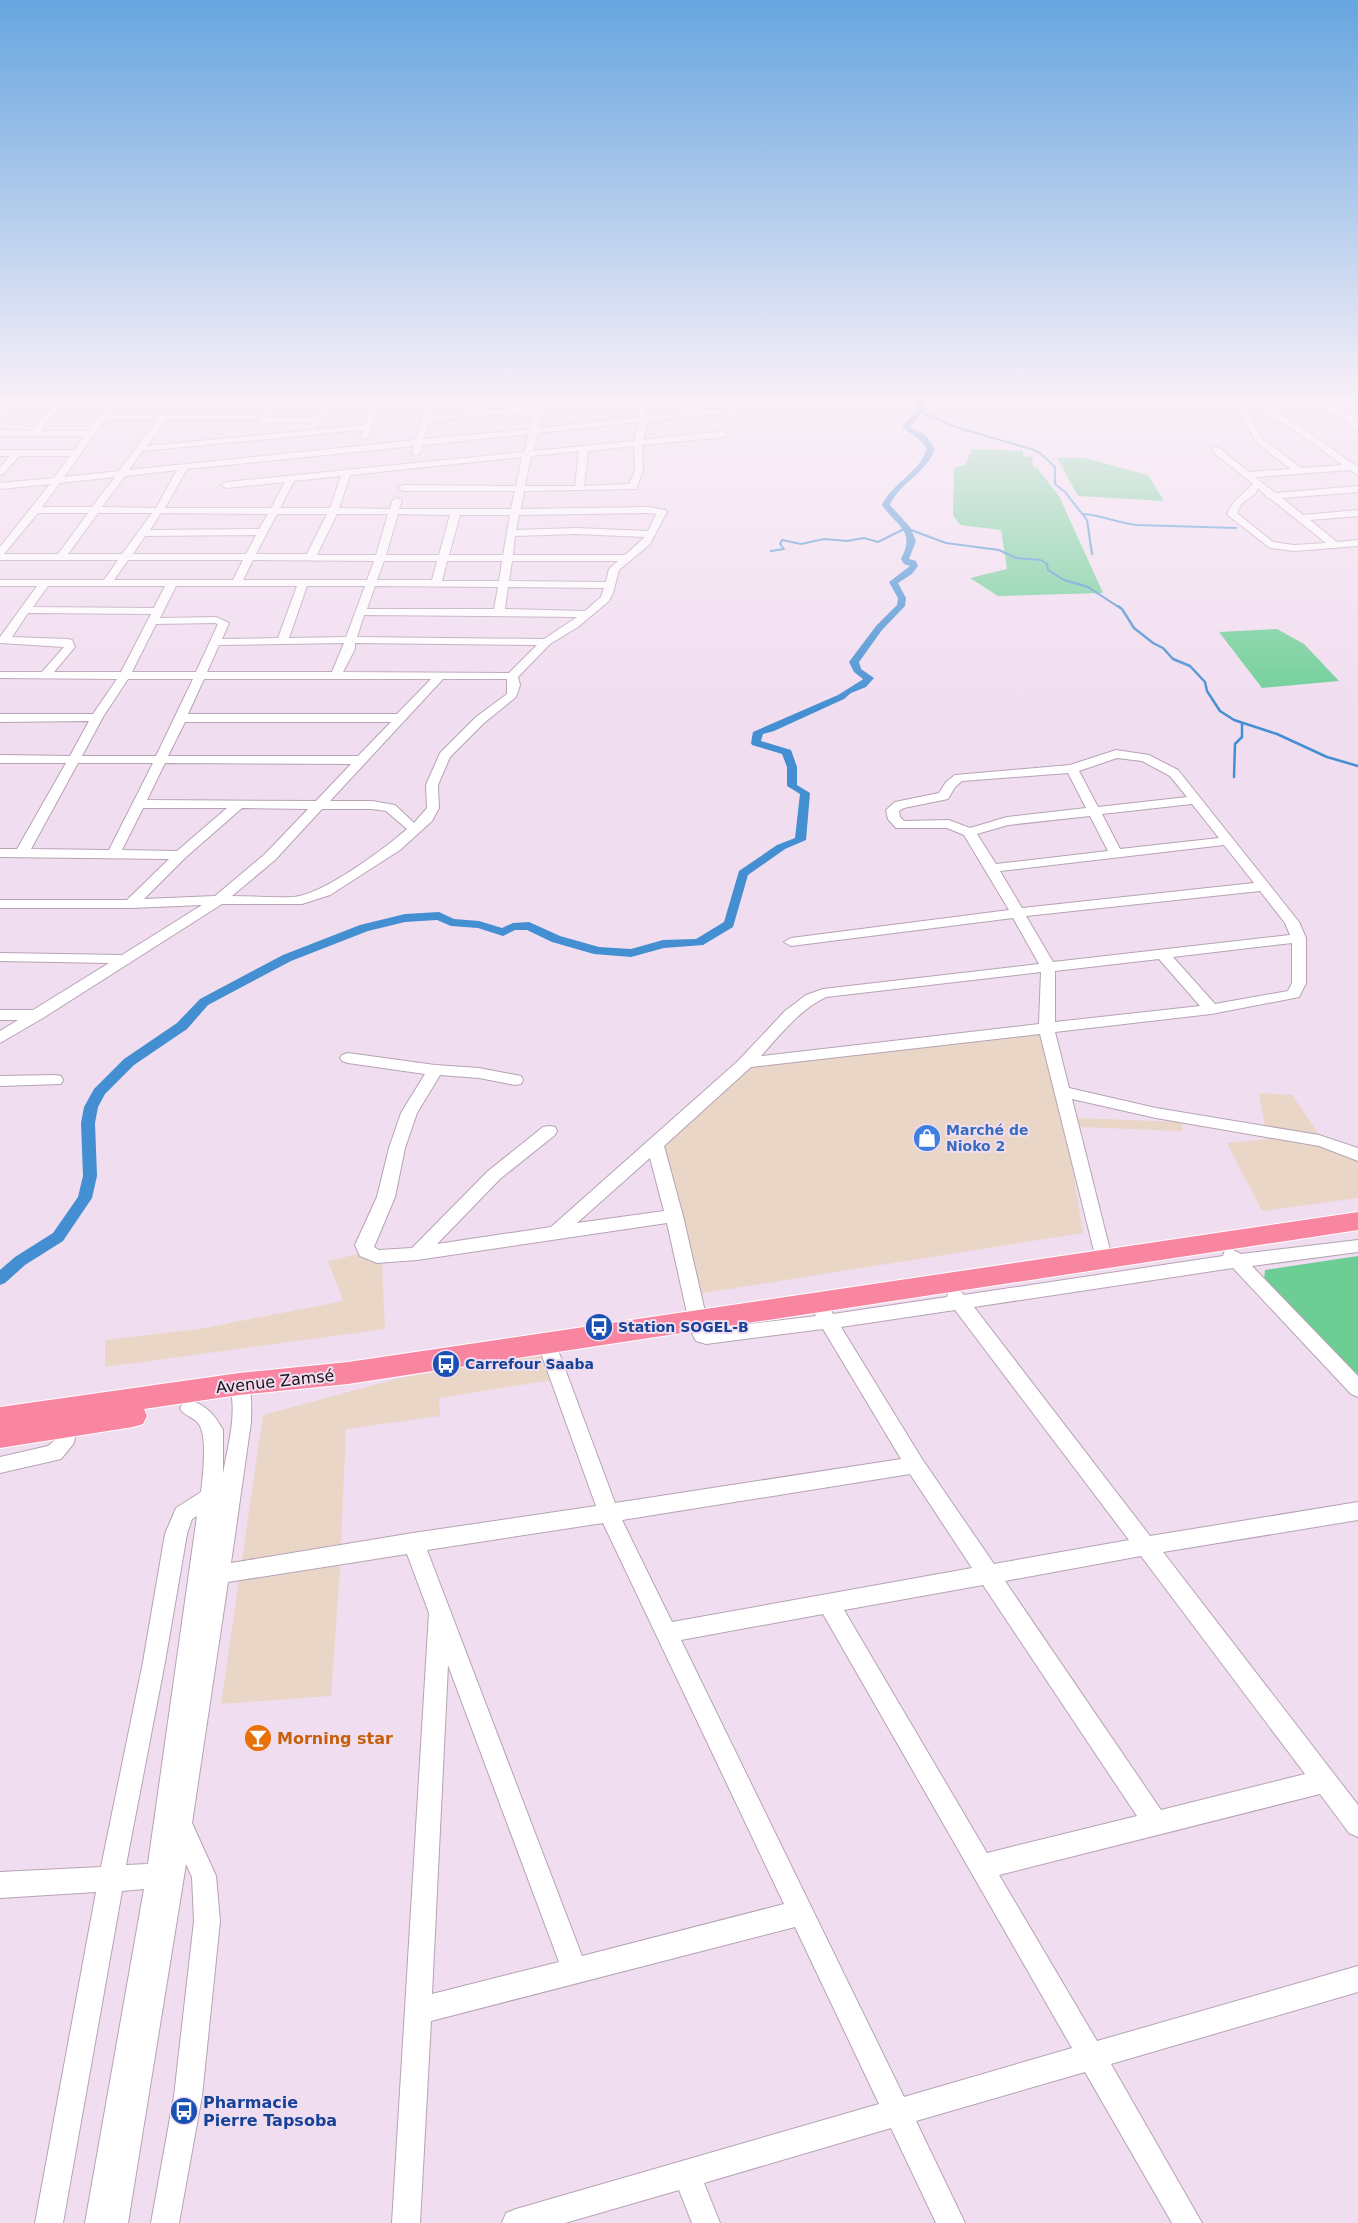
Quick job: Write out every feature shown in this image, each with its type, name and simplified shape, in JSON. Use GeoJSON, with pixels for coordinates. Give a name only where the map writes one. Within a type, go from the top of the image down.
{"type":"FeatureCollection","features":[{"type":"Feature","properties":{"kind":"highway","name":"Avenue Zamsé"},"geometry":{"type":"LineString","coordinates":[[0,1418],[240,1392],[348,1373],[698,1320],[822,1312],[952,1292],[1103,1258],[1228,1251],[1358,1221]]}},
{"type":"Feature","properties":{"kind":"highway","name":"Avenue Zamsé"},"geometry":{"type":"LineString","coordinates":[[0,1436],[190,1408],[240,1392]]}},
{"type":"Feature","properties":{"kind":"street"},"geometry":{"type":"LineString","coordinates":[[0,553],[39,504]]}},
{"type":"Feature","properties":{"kind":"street"},"geometry":{"type":"LineString","coordinates":[[61,557],[99,504]]}},
{"type":"Feature","properties":{"kind":"street"},"geometry":{"type":"LineString","coordinates":[[107,583],[163,504]]}},
{"type":"Feature","properties":{"kind":"street"},"geometry":{"type":"LineString","coordinates":[[35,510],[159,510],[172,504]]}},
{"type":"Feature","properties":{"kind":"street"},"geometry":{"type":"LineString","coordinates":[[0,675],[512,676],[546,642],[588,614],[605,599],[614,569],[642,547],[662,512],[648,510],[516,512],[274,510],[267,504]]}},
{"type":"Feature","properties":{"kind":"street"},"geometry":{"type":"LineString","coordinates":[[236,583],[277,504]]}},
{"type":"Feature","properties":{"kind":"street"},"geometry":{"type":"LineString","coordinates":[[310,558],[336,504]]}},
{"type":"Feature","properties":{"kind":"street"},"geometry":{"type":"LineString","coordinates":[[336,676],[349,649],[359,612],[380,558],[395,504]]}},
{"type":"Feature","properties":{"kind":"street"},"geometry":{"type":"LineString","coordinates":[[499,612],[502,585],[517,504]]}},
{"type":"Feature","properties":{"kind":"street"},"geometry":{"type":"LineString","coordinates":[[1237,504],[1232,515],[1270,545],[1294,548],[1358,549]]}},
{"type":"Feature","properties":{"kind":"street"},"geometry":{"type":"LineString","coordinates":[[1282,504],[1335,545]]}},
{"type":"Feature","properties":{"kind":"street"},"geometry":{"type":"LineString","coordinates":[[436,583],[456,511]]}},
{"type":"Feature","properties":{"kind":"street"},"geometry":{"type":"LineString","coordinates":[[575,511],[576,531]]}},
{"type":"Feature","properties":{"kind":"street"},"geometry":{"type":"LineString","coordinates":[[1300,518],[1358,513]]}},
{"type":"Feature","properties":{"kind":"street"},"geometry":{"type":"LineString","coordinates":[[511,533],[576,531],[651,534]]}},
{"type":"Feature","properties":{"kind":"street"},"geometry":{"type":"LineString","coordinates":[[0,532],[16,533]]}},
{"type":"Feature","properties":{"kind":"street"},"geometry":{"type":"LineString","coordinates":[[143,533],[262,532]]}},
{"type":"Feature","properties":{"kind":"street"},"geometry":{"type":"LineString","coordinates":[[1294,548],[1358,543]]}},
{"type":"Feature","properties":{"kind":"street"},"geometry":{"type":"LineString","coordinates":[[0,557],[124,558],[197,570],[236,583],[609,585]]}},
{"type":"Feature","properties":{"kind":"street"},"geometry":{"type":"LineString","coordinates":[[0,584],[172,583],[197,570],[248,558],[628,558]]}},
{"type":"Feature","properties":{"kind":"street"},"geometry":{"type":"LineString","coordinates":[[22,853],[97,717],[124,675],[172,583]]}},
{"type":"Feature","properties":{"kind":"street"},"geometry":{"type":"LineString","coordinates":[[282,641],[303,583]]}},
{"type":"Feature","properties":{"kind":"street"},"geometry":{"type":"LineString","coordinates":[[2,640],[44,584]]}},
{"type":"Feature","properties":{"kind":"street"},"geometry":{"type":"LineString","coordinates":[[26,610],[155,616],[222,621],[224,623],[181,718],[159,759],[114,854]]}},
{"type":"Feature","properties":{"kind":"street"},"geometry":{"type":"LineString","coordinates":[[359,612],[588,614]]}},
{"type":"Feature","properties":{"kind":"street"},"geometry":{"type":"LineString","coordinates":[[2,640],[63,642],[70,644],[70,647],[45,675]]}},
{"type":"Feature","properties":{"kind":"street"},"geometry":{"type":"LineString","coordinates":[[216,642],[350,640],[546,642]]}},
{"type":"Feature","properties":{"kind":"street"},"geometry":{"type":"LineString","coordinates":[[0,1038],[219,900],[270,857],[439,676]]}},
{"type":"Feature","properties":{"kind":"street"},"geometry":{"type":"LineString","coordinates":[[0,904],[131,904],[219,900],[297,901],[325,892],[395,846],[427,818],[433,808],[432,785],[444,756],[480,720],[512,695],[514,685],[512,676]]}},
{"type":"Feature","properties":{"kind":"street"},"geometry":{"type":"LineString","coordinates":[[0,718],[97,717]]}},
{"type":"Feature","properties":{"kind":"street"},"geometry":{"type":"LineString","coordinates":[[181,718],[400,718]]}},
{"type":"Feature","properties":{"kind":"street"},"geometry":{"type":"LineString","coordinates":[[746,1063],[1047,1029],[1211,1009],[1294,994],[1299,983],[1299,938],[1292,922],[1174,773],[1145,758],[1116,754],[1072,769],[959,778],[952,783],[944,796],[940,798],[900,805],[892,810],[894,820],[901,825],[950,824],[969,832],[992,868],[1048,967],[1047,1029],[1103,1258]]}},
{"type":"Feature","properties":{"kind":"street"},"geometry":{"type":"LineString","coordinates":[[0,758],[361,760]]}},
{"type":"Feature","properties":{"kind":"street"},"geometry":{"type":"LineString","coordinates":[[1072,769],[1116,854]]}},
{"type":"Feature","properties":{"kind":"street"},"geometry":{"type":"LineString","coordinates":[[969,832],[1006,821],[1195,800]]}},
{"type":"Feature","properties":{"kind":"street"},"geometry":{"type":"LineString","coordinates":[[137,804],[321,804],[382,806],[390,808],[415,830]]}},
{"type":"Feature","properties":{"kind":"street"},"geometry":{"type":"LineString","coordinates":[[131,904],[180,855],[238,804]]}},
{"type":"Feature","properties":{"kind":"street"},"geometry":{"type":"LineString","coordinates":[[992,868],[1228,841]]}},
{"type":"Feature","properties":{"kind":"street"},"geometry":{"type":"LineString","coordinates":[[0,853],[180,855]]}},
{"type":"Feature","properties":{"kind":"street"},"geometry":{"type":"LineString","coordinates":[[791,942],[1018,913],[1264,886]]}},
{"type":"Feature","properties":{"kind":"street"},"geometry":{"type":"LineString","coordinates":[[556,1232],[746,1063],[798,1008],[809,999],[823,994],[1299,938]]}},
{"type":"Feature","properties":{"kind":"street"},"geometry":{"type":"LineString","coordinates":[[1163,954],[1211,1009]]}},
{"type":"Feature","properties":{"kind":"street"},"geometry":{"type":"LineString","coordinates":[[0,957],[127,959]]}},
{"type":"Feature","properties":{"kind":"street"},"geometry":{"type":"LineString","coordinates":[[0,1014],[39,1015]]}},
{"type":"Feature","properties":{"kind":"street"},"geometry":{"type":"LineString","coordinates":[[348,1058],[515,1080]]}},
{"type":"Feature","properties":{"kind":"street"},"geometry":{"type":"LineString","coordinates":[[435,1070],[409,1113],[397,1148],[386,1198],[364,1244],[366,1251],[378,1257],[417,1254],[674,1216]]}},
{"type":"Feature","properties":{"kind":"street"},"geometry":{"type":"LineString","coordinates":[[0,1081],[55,1080]]}},
{"type":"Feature","properties":{"kind":"street"},"geometry":{"type":"LineString","coordinates":[[1062,1091],[1126,1108],[1279,1135],[1316,1139],[1339,1146],[1358,1155]]}},
{"type":"Feature","properties":{"kind":"street"},"geometry":{"type":"LineString","coordinates":[[417,1254],[494,1176],[549,1131]]}},
{"type":"Feature","properties":{"kind":"street"},"geometry":{"type":"LineString","coordinates":[[655,1144],[698,1320]]}},
{"type":"Feature","properties":{"kind":"street"},"geometry":{"type":"LineString","coordinates":[[1358,1246],[1228,1251],[952,1292],[1358,1824]]}},
{"type":"Feature","properties":{"kind":"street"},"geometry":{"type":"LineString","coordinates":[[1228,1251],[1358,1389]]}},
{"type":"Feature","properties":{"kind":"street"},"geometry":{"type":"LineString","coordinates":[[822,1312],[915,1464],[1156,1824]]}},
{"type":"Feature","properties":{"kind":"street"},"geometry":{"type":"LineString","coordinates":[[546,1342],[608,1512],[950,2223]]}},
{"type":"Feature","properties":{"kind":"street"},"geometry":{"type":"LineString","coordinates":[[114,2223],[219,1574],[241,1422],[240,1392]]}},
{"type":"Feature","properties":{"kind":"street"},"geometry":{"type":"LineString","coordinates":[[99,2223],[159,1876],[213,1478],[213,1430],[204,1416],[190,1408]]}},
{"type":"Feature","properties":{"kind":"street"},"geometry":{"type":"LineString","coordinates":[[0,1466],[54,1453],[64,1443],[67,1426]]}},
{"type":"Feature","properties":{"kind":"street"},"geometry":{"type":"LineString","coordinates":[[219,1574],[915,1464]]}},
{"type":"Feature","properties":{"kind":"street"},"geometry":{"type":"LineString","coordinates":[[49,2223],[111,1880],[154,1662],[176,1534],[183,1514],[210,1497]]}},
{"type":"Feature","properties":{"kind":"street"},"geometry":{"type":"LineString","coordinates":[[666,1632],[1146,1546],[1358,1511]]}},
{"type":"Feature","properties":{"kind":"street"},"geometry":{"type":"LineString","coordinates":[[413,1542],[574,1971]]}},
{"type":"Feature","properties":{"kind":"street"},"geometry":{"type":"LineString","coordinates":[[828,1603],[1188,2223]]}},
{"type":"Feature","properties":{"kind":"street"},"geometry":{"type":"LineString","coordinates":[[406,2223],[440,1613]]}},
{"type":"Feature","properties":{"kind":"street"},"geometry":{"type":"LineString","coordinates":[[981,1867],[1325,1781]]}},
{"type":"Feature","properties":{"kind":"street"},"geometry":{"type":"LineString","coordinates":[[165,2223],[188,2096],[207,1921],[204,1876],[180,1824]]}},
{"type":"Feature","properties":{"kind":"street"},"geometry":{"type":"LineString","coordinates":[[0,1885],[159,1876]]}},
{"type":"Feature","properties":{"kind":"street"},"geometry":{"type":"LineString","coordinates":[[418,2011],[800,1913]]}},
{"type":"Feature","properties":{"kind":"street"},"geometry":{"type":"LineString","coordinates":[[516,2223],[1358,1979]]}},
{"type":"Feature","properties":{"kind":"street"},"geometry":{"type":"LineString","coordinates":[[686,2173],[706,2223]]}},
{"type":"Feature","properties":{"kind":"shaded area"},"geometry":{"type":"Polygon","coordinates":[[[1049,1026],[1083,1233],[691,1295],[651,1144],[732,1067],[1049,1026]]]}},
{"type":"Feature","properties":{"kind":"shaded area"},"geometry":{"type":"Polygon","coordinates":[[[1259,1093],[1292,1095],[1326,1145],[1358,1156],[1358,1198],[1262,1211],[1227,1143],[1267,1139],[1259,1093]]]}},
{"type":"Feature","properties":{"kind":"shaded area"},"geometry":{"type":"Polygon","coordinates":[[[1076,1118],[1181,1122],[1183,1131],[1079,1127],[1076,1118]]]}},
{"type":"Feature","properties":{"kind":"shaded area"},"geometry":{"type":"Polygon","coordinates":[[[362,1253],[367,1259],[382,1262],[385,1329],[105,1367],[105,1340],[199,1329],[343,1301],[328,1261],[362,1253]]]}},
{"type":"Feature","properties":{"kind":"shaded area"},"geometry":{"type":"Polygon","coordinates":[[[549,1352],[559,1379],[439,1398],[440,1416],[346,1429],[340,1569],[331,1696],[221,1704],[263,1415],[400,1378],[549,1352]]]}},
{"type":"Feature","properties":{"kind":"green space"},"geometry":{"type":"Polygon","coordinates":[[[953,504],[1063,504],[1103,593],[998,596],[970,578],[1007,569],[1001,530],[960,525],[953,515],[953,504]]]}},
{"type":"Feature","properties":{"kind":"green space"},"geometry":{"type":"Polygon","coordinates":[[[1277,629],[1304,644],[1339,681],[1262,688],[1219,632],[1277,629]]]}},
{"type":"Feature","properties":{"kind":"green space"},"geometry":{"type":"Polygon","coordinates":[[[1358,1256],[1358,1376],[1264,1280],[1265,1270],[1358,1256]]]}},
{"type":"Feature","properties":{"kind":"waterway"},"geometry":{"type":"LineString","coordinates":[[0,1279],[20,1261],[58,1237],[85,1198],[90,1176],[88,1123],[91,1107],[99,1092],[129,1062],[182,1026],[204,1002],[287,958],[364,928],[405,918],[439,916],[451,922],[479,925],[503,932],[513,927],[529,926],[556,939],[598,951],[631,953],[663,944],[699,942],[729,924],[743,873],[781,847],[800,840],[803,821],[805,793],[792,786],[792,767],[787,752],[756,743],[758,732],[770,729],[841,697],[848,691],[866,682],[869,678],[857,670],[854,662],[879,628],[901,606],[902,598],[893,582],[909,572],[914,566],[913,563],[907,562],[905,559],[912,541],[908,529],[891,512],[887,504]]}},
{"type":"Feature","properties":{"kind":"waterway"},"geometry":{"type":"LineString","coordinates":[[1074,504],[1087,520],[1092,554]]}},
{"type":"Feature","properties":{"kind":"waterway"},"geometry":{"type":"LineString","coordinates":[[1083,514],[1136,525],[1236,528]]}},
{"type":"Feature","properties":{"kind":"waterway"},"geometry":{"type":"LineString","coordinates":[[771,551],[784,549],[780,544],[782,540],[801,544],[824,539],[847,541],[864,538],[878,542],[908,527]]}},
{"type":"Feature","properties":{"kind":"waterway"},"geometry":{"type":"LineString","coordinates":[[911,530],[946,543],[999,550],[1016,558],[1041,560],[1047,564],[1048,570],[1064,580],[1088,587],[1120,608]]}},
{"type":"Feature","properties":{"kind":"waterway"},"geometry":{"type":"LineString","coordinates":[[1118,606],[1134,628],[1153,643],[1163,648],[1173,659],[1190,666],[1205,682],[1207,691],[1220,711],[1234,720],[1277,734],[1327,757],[1358,766]]}},
{"type":"Feature","properties":{"kind":"waterway"},"geometry":{"type":"LineString","coordinates":[[1234,777],[1235,744],[1242,737],[1242,723]]}},
{"type":"Feature","properties":{"kind":"place","name":"Marché de Nioko 2"},"geometry":{"type":"Point","coordinates":[927,1138]}},
{"type":"Feature","properties":{"kind":"place","name":"Station SOGEL-B"},"geometry":{"type":"Point","coordinates":[599,1327]}},
{"type":"Feature","properties":{"kind":"place","name":"Carrefour Saaba"},"geometry":{"type":"Point","coordinates":[446,1364]}},
{"type":"Feature","properties":{"kind":"place","name":"Morning star"},"geometry":{"type":"Point","coordinates":[258,1738]}},
{"type":"Feature","properties":{"kind":"place","name":"Pharmacie Pierre Tapsoba"},"geometry":{"type":"Point","coordinates":[184,2111]}}]}
